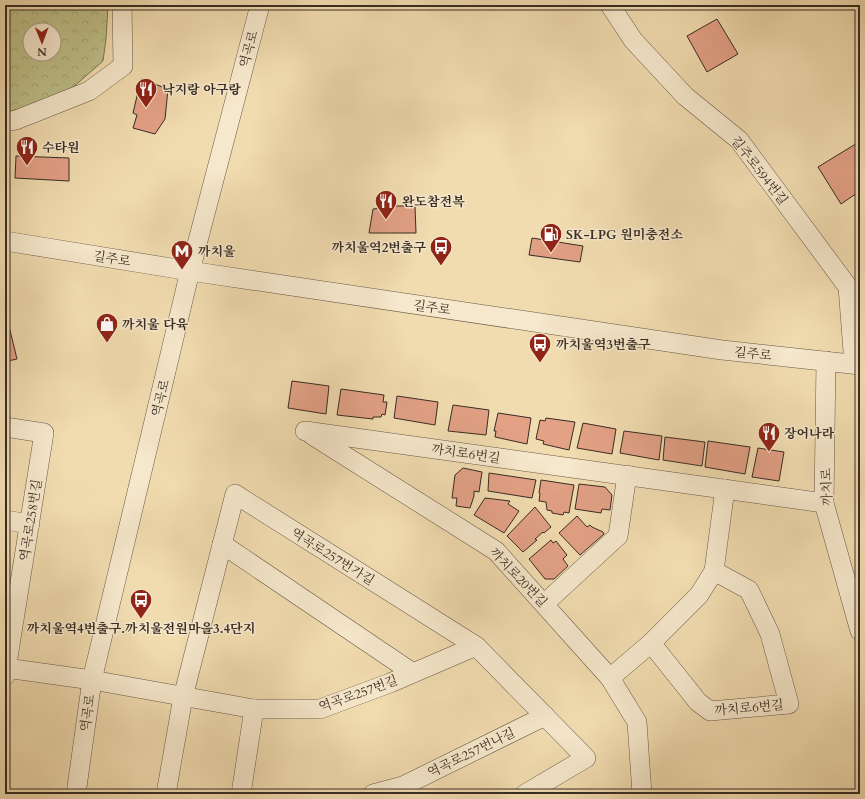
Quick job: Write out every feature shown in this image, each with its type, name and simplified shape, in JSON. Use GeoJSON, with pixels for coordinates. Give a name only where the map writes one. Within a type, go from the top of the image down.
{"type":"FeatureCollection","features":[{"type":"Feature","properties":{"kind":"street"},"geometry":{"type":"LineString","coordinates":[[5,122],[16,120],[89,92],[123,66],[122,5]]}},
{"type":"Feature","properties":{"kind":"street","name":"역곡로"},"geometry":{"type":"LineString","coordinates":[[76,794],[92,680],[190,271],[260,5]]}},
{"type":"Feature","properties":{"kind":"street","name":"길주로594번길"},"geometry":{"type":"LineString","coordinates":[[610,5],[633,40],[685,96],[739,140],[848,287],[857,365]]}},
{"type":"Feature","properties":{"kind":"street","name":"길주로"},"geometry":{"type":"LineString","coordinates":[[5,241],[190,271],[722,350],[857,365]]}},
{"type":"Feature","properties":{"kind":"street","name":"까치로"},"geometry":{"type":"LineString","coordinates":[[826,361],[824,503],[860,631]]}},
{"type":"Feature","properties":{"kind":"street","name":"역곡로258번길"},"geometry":{"type":"LineString","coordinates":[[5,427],[44,433],[6,672],[92,680]]}},
{"type":"Feature","properties":{"kind":"street","name":"까치로6번길"},"geometry":{"type":"LineString","coordinates":[[305,431],[824,503]]}},
{"type":"Feature","properties":{"kind":"street","name":"까치로20번길"},"geometry":{"type":"LineString","coordinates":[[305,431],[496,551],[610,678],[637,722],[642,794]]}},
{"type":"Feature","properties":{"kind":"street"},"geometry":{"type":"LineString","coordinates":[[544,604],[618,536],[627,475]]}},
{"type":"Feature","properties":{"kind":"street"},"geometry":{"type":"LineString","coordinates":[[610,678],[651,643],[699,595],[714,571],[725,489]]}},
{"type":"Feature","properties":{"kind":"street","name":"역곡로257번가길"},"geometry":{"type":"LineString","coordinates":[[166,794],[183,697],[235,494],[476,646],[586,758],[525,794]]}},
{"type":"Feature","properties":{"kind":"street"},"geometry":{"type":"LineString","coordinates":[[5,520],[30,524]]}},
{"type":"Feature","properties":{"kind":"street"},"geometry":{"type":"LineString","coordinates":[[222,544],[413,673]]}},
{"type":"Feature","properties":{"kind":"street","name":"까치로6번길"},"geometry":{"type":"LineString","coordinates":[[651,643],[698,702],[710,711],[789,704],[770,634],[749,590],[714,571]]}},
{"type":"Feature","properties":{"kind":"street","name":"역곡로257번길"},"geometry":{"type":"LineString","coordinates":[[92,680],[254,709],[320,709],[413,673],[476,646]]}},
{"type":"Feature","properties":{"kind":"street"},"geometry":{"type":"LineString","coordinates":[[241,794],[254,709]]}},
{"type":"Feature","properties":{"kind":"street","name":"역곡로257번나길"},"geometry":{"type":"LineString","coordinates":[[373,794],[403,786],[545,716]]}},
{"type":"Feature","properties":{"kind":"green space"},"geometry":{"type":"Polygon","coordinates":[[[13,5],[108,5],[103,61],[63,96],[5,113],[5,21],[13,5]]]}},
{"type":"Feature","properties":{"kind":"building"},"geometry":{"type":"Polygon","coordinates":[[[717,19],[738,54],[707,72],[687,36],[717,19]]]}},
{"type":"Feature","properties":{"kind":"building"},"geometry":{"type":"Polygon","coordinates":[[[141,79],[168,89],[165,119],[155,134],[133,128],[137,115],[133,113],[141,79]]]}},
{"type":"Feature","properties":{"kind":"building"},"geometry":{"type":"Polygon","coordinates":[[[859,142],[860,191],[841,204],[818,167],[859,142]]]}},
{"type":"Feature","properties":{"kind":"building"},"geometry":{"type":"Polygon","coordinates":[[[16,156],[69,158],[69,181],[15,178],[16,156]]]}},
{"type":"Feature","properties":{"kind":"building"},"geometry":{"type":"Polygon","coordinates":[[[382,206],[415,206],[416,233],[369,233],[373,209],[382,208],[382,206]]]}},
{"type":"Feature","properties":{"kind":"building"},"geometry":{"type":"Polygon","coordinates":[[[532,238],[583,246],[580,262],[529,255],[532,238]]]}},
{"type":"Feature","properties":{"kind":"building"},"geometry":{"type":"Polygon","coordinates":[[[7,318],[17,359],[8,361],[8,358],[5,359],[5,319],[7,318]]]}},
{"type":"Feature","properties":{"kind":"building"},"geometry":{"type":"Polygon","coordinates":[[[292,381],[329,386],[326,414],[288,408],[292,381]]]}},
{"type":"Feature","properties":{"kind":"building"},"geometry":{"type":"Polygon","coordinates":[[[341,389],[384,395],[383,402],[387,402],[385,415],[382,414],[381,417],[373,417],[373,419],[337,415],[341,389]]]}},
{"type":"Feature","properties":{"kind":"building"},"geometry":{"type":"Polygon","coordinates":[[[397,396],[438,402],[435,425],[394,418],[397,396]]]}},
{"type":"Feature","properties":{"kind":"building"},"geometry":{"type":"Polygon","coordinates":[[[453,405],[489,410],[486,435],[448,431],[453,405]]]}},
{"type":"Feature","properties":{"kind":"building"},"geometry":{"type":"Polygon","coordinates":[[[498,413],[531,418],[527,444],[495,437],[496,431],[494,431],[498,413]]]}},
{"type":"Feature","properties":{"kind":"building"},"geometry":{"type":"Polygon","coordinates":[[[546,418],[575,422],[569,450],[543,444],[544,441],[536,439],[540,420],[545,421],[546,418]]]}},
{"type":"Feature","properties":{"kind":"building"},"geometry":{"type":"Polygon","coordinates":[[[583,423],[616,429],[612,454],[577,448],[583,423]]]}},
{"type":"Feature","properties":{"kind":"building"},"geometry":{"type":"Polygon","coordinates":[[[624,431],[662,436],[659,460],[620,453],[624,431]]]}},
{"type":"Feature","properties":{"kind":"building"},"geometry":{"type":"Polygon","coordinates":[[[665,437],[705,442],[702,466],[663,460],[665,437]]]}},
{"type":"Feature","properties":{"kind":"building"},"geometry":{"type":"Polygon","coordinates":[[[708,441],[750,447],[745,474],[705,467],[708,441]]]}},
{"type":"Feature","properties":{"kind":"building"},"geometry":{"type":"Polygon","coordinates":[[[758,448],[784,452],[779,481],[752,477],[758,448]]]}},
{"type":"Feature","properties":{"kind":"building"},"geometry":{"type":"Polygon","coordinates":[[[463,468],[482,472],[479,492],[474,491],[470,508],[456,506],[457,498],[452,498],[455,475],[463,468]]]}},
{"type":"Feature","properties":{"kind":"building"},"geometry":{"type":"Polygon","coordinates":[[[489,473],[536,480],[532,498],[488,491],[489,473]]]}},
{"type":"Feature","properties":{"kind":"building"},"geometry":{"type":"Polygon","coordinates":[[[541,480],[574,485],[569,513],[564,512],[563,515],[552,513],[552,511],[547,510],[546,502],[539,501],[541,480]]]}},
{"type":"Feature","properties":{"kind":"building"},"geometry":{"type":"Polygon","coordinates":[[[579,484],[605,487],[612,495],[610,510],[602,509],[601,513],[575,509],[579,484]]]}},
{"type":"Feature","properties":{"kind":"building"},"geometry":{"type":"Polygon","coordinates":[[[485,498],[510,501],[508,504],[519,511],[504,533],[474,515],[485,498]]]}},
{"type":"Feature","properties":{"kind":"building"},"geometry":{"type":"Polygon","coordinates":[[[535,507],[551,527],[535,539],[537,540],[523,552],[507,536],[535,507]]]}},
{"type":"Feature","properties":{"kind":"building"},"geometry":{"type":"Polygon","coordinates":[[[577,516],[587,527],[590,525],[604,534],[580,555],[559,533],[577,516]]]}},
{"type":"Feature","properties":{"kind":"building"},"geometry":{"type":"Polygon","coordinates":[[[551,540],[553,543],[556,541],[567,555],[563,559],[568,566],[554,579],[545,579],[529,559],[551,540]]]}},
{"type":"Feature","properties":{"kind":"place","name":"낙지랑 아구랑"},"geometry":{"type":"Point","coordinates":[146,108]}},
{"type":"Feature","properties":{"kind":"place","name":"수타원"},"geometry":{"type":"Point","coordinates":[27,166]}},
{"type":"Feature","properties":{"kind":"place","name":"완도참전복"},"geometry":{"type":"Point","coordinates":[386,220]}},
{"type":"Feature","properties":{"kind":"place","name":"SK-LPG 원미충전소"},"geometry":{"type":"Point","coordinates":[551,254]}},
{"type":"Feature","properties":{"kind":"place","name":"까치울역2번출구"},"geometry":{"type":"Point","coordinates":[441,266]}},
{"type":"Feature","properties":{"kind":"place","name":"까치울"},"geometry":{"type":"Point","coordinates":[182,270]}},
{"type":"Feature","properties":{"kind":"place","name":"까치울 다육"},"geometry":{"type":"Point","coordinates":[107,344]}},
{"type":"Feature","properties":{"kind":"place","name":"까치울역3번출구"},"geometry":{"type":"Point","coordinates":[540,364]}},
{"type":"Feature","properties":{"kind":"place","name":"장어나라"},"geometry":{"type":"Point","coordinates":[769,452]}},
{"type":"Feature","properties":{"kind":"place","name":"까치울역4번출구.까치울전원마을3.4단지"},"geometry":{"type":"Point","coordinates":[141,620]}}]}
